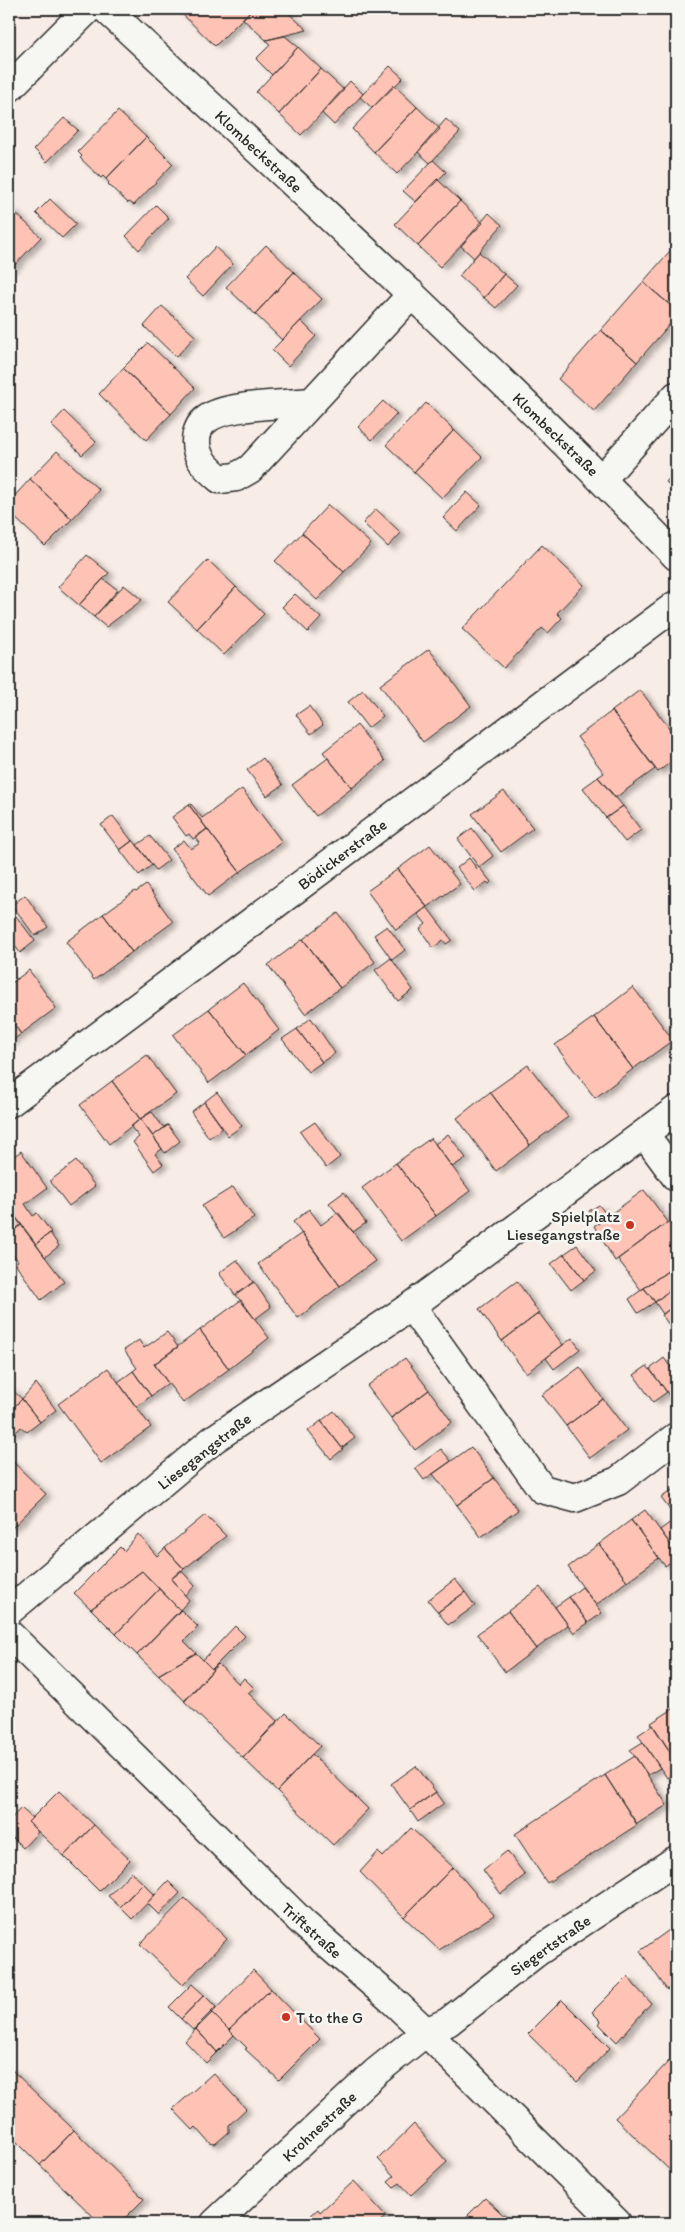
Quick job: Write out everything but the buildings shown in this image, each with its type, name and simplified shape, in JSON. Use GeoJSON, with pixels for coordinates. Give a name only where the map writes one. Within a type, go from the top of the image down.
{"type":"FeatureCollection","features":[{"type":"Feature","properties":{"kind":"street"},"geometry":{"type":"LineString","coordinates":[[9,88],[88,9]]}},
{"type":"Feature","properties":{"kind":"street","name":"Klombeckstraße"},"geometry":{"type":"LineString","coordinates":[[106,9],[412,294],[602,478],[676,556]]}},
{"type":"Feature","properties":{"kind":"street"},"geometry":{"type":"LineString","coordinates":[[312,402],[412,294]]}},
{"type":"Feature","properties":{"kind":"street"},"geometry":{"type":"LineString","coordinates":[[602,478],[676,396]]}},
{"type":"Feature","properties":{"kind":"street","name":"Bödickerstraße"},"geometry":{"type":"LineString","coordinates":[[9,1103],[676,605]]}},
{"type":"Feature","properties":{"kind":"street","name":"Liesegangstraße"},"geometry":{"type":"LineString","coordinates":[[9,1610],[214,1440],[411,1306],[676,1110]]}},
{"type":"Feature","properties":{"kind":"street"},"geometry":{"type":"LineString","coordinates":[[645,1134],[676,1177]]}},
{"type":"Feature","properties":{"kind":"street"},"geometry":{"type":"LineString","coordinates":[[411,1306],[542,1489],[575,1498],[618,1481],[676,1437]]}},
{"type":"Feature","properties":{"kind":"street","name":"Triftstraße"},"geometry":{"type":"LineString","coordinates":[[9,1634],[304,1924],[391,1999],[426,2032],[617,2223]]}},
{"type":"Feature","properties":{"kind":"street","name":"Siegertstraße"},"geometry":{"type":"LineString","coordinates":[[426,2032],[448,2022],[537,1952],[676,1860]]}},
{"type":"Feature","properties":{"kind":"street","name":"Krohnestraße"},"geometry":{"type":"LineString","coordinates":[[215,2223],[376,2072],[426,2032]]}},
{"type":"Feature","properties":{"kind":"place","name":"Spielplatz Liesegangstraße"},"geometry":{"type":"Point","coordinates":[630,1225]}},
{"type":"Feature","properties":{"kind":"place","name":"T to the G"},"geometry":{"type":"Point","coordinates":[286,2017]}}]}
